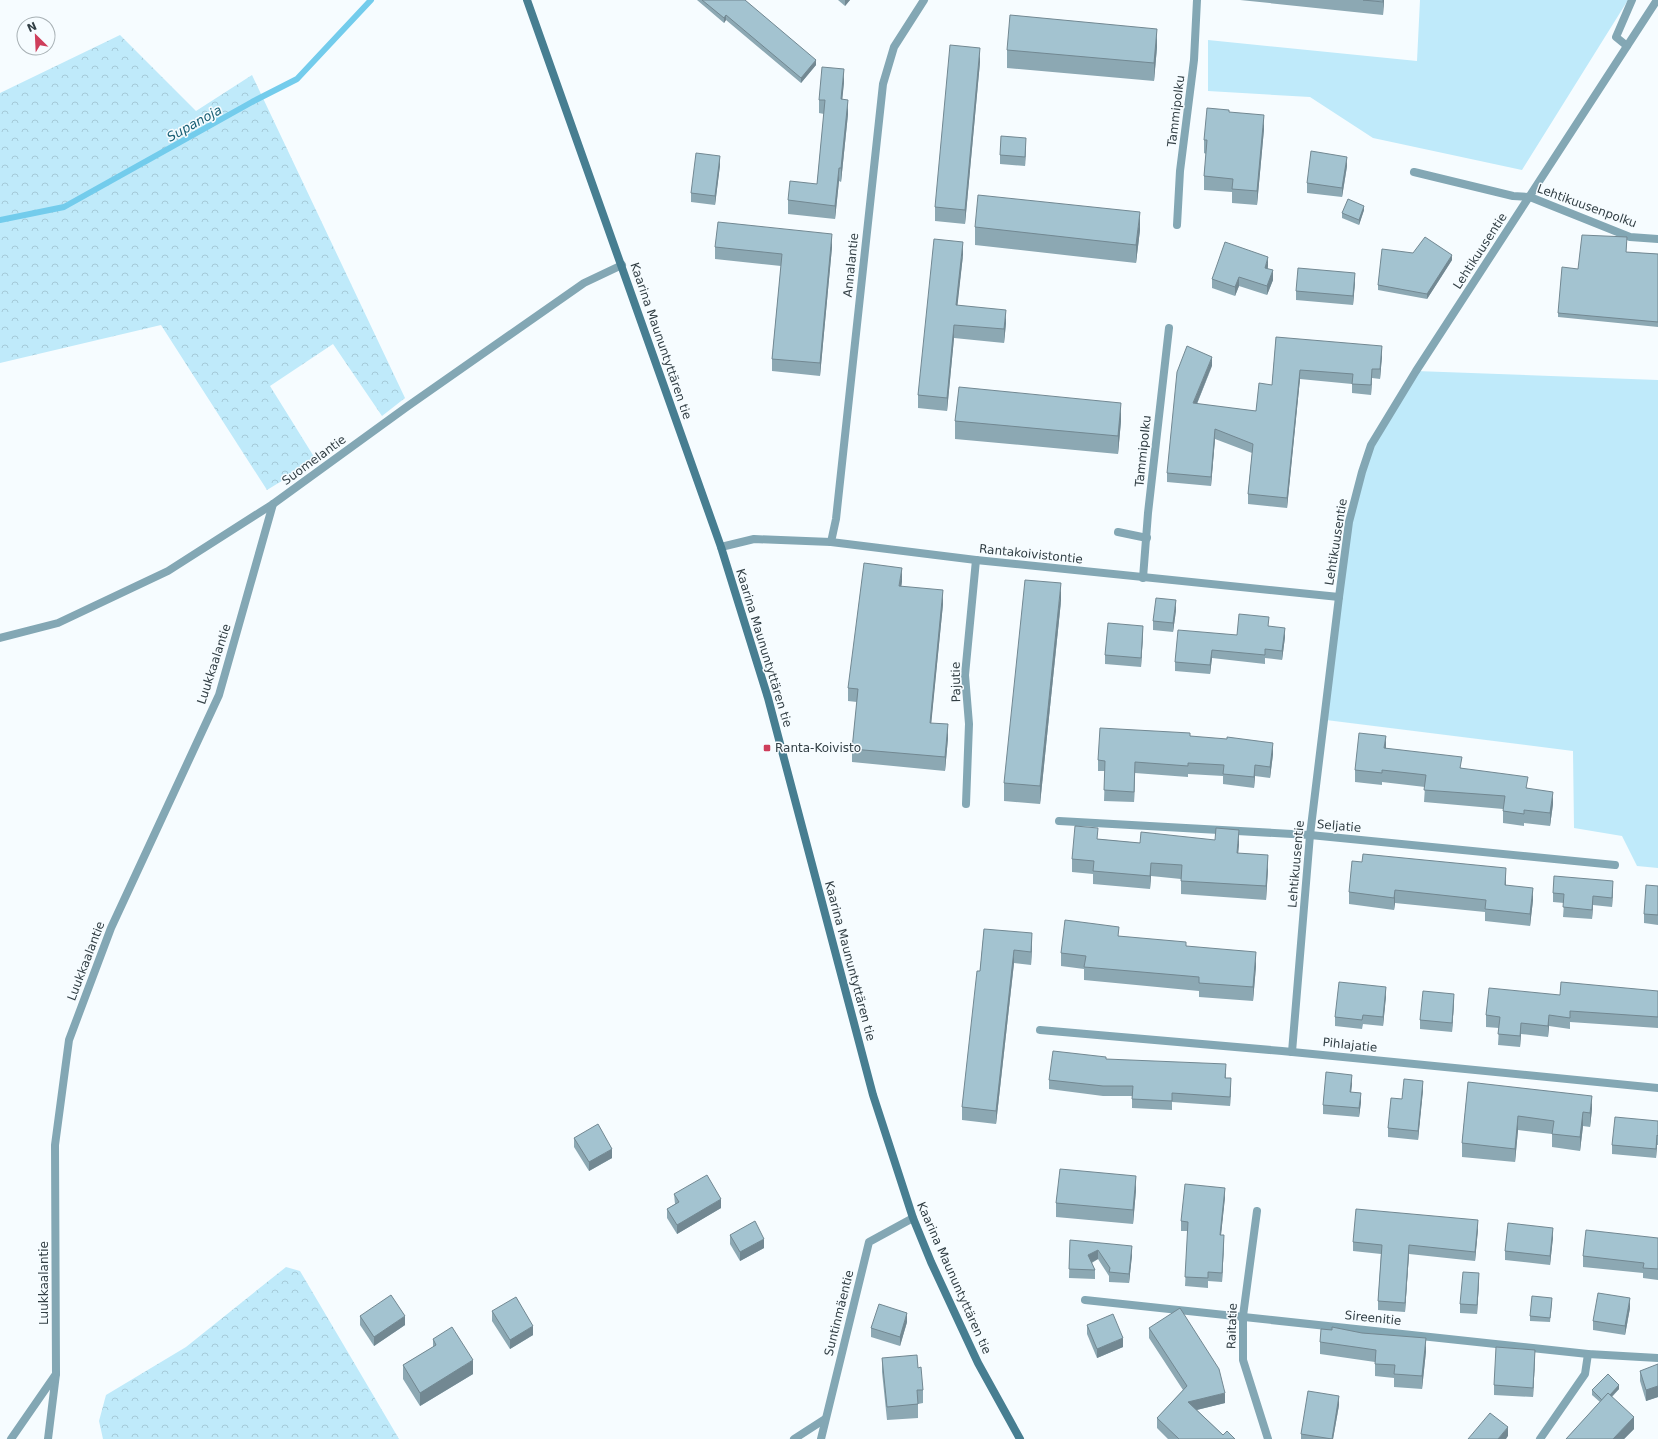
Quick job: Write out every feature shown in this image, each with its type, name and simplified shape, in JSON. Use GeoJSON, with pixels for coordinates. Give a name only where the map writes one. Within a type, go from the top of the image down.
{"type":"FeatureCollection","features":[{"type":"Feature","properties":{"kind":"main road","name":"Kaarina Maununtyttären tie"},"geometry":{"type":"LineString","coordinates":[[527,0],[721,547],[768,698],[873,1095],[913,1218],[931,1262],[978,1363],[1020,1439]]}},
{"type":"Feature","properties":{"kind":"street","name":"Annalantie"},"geometry":{"type":"LineString","coordinates":[[831,542],[837,511],[883,84],[894,48],[924,0]]}},
{"type":"Feature","properties":{"kind":"street","name":"Tammipolku"},"geometry":{"type":"LineString","coordinates":[[1177,225],[1180,171],[1194,60],[1197,0]]}},
{"type":"Feature","properties":{"kind":"street"},"geometry":{"type":"LineString","coordinates":[[1626,46],[1616,37],[1632,0]]}},
{"type":"Feature","properties":{"kind":"street","name":"Lehtikuusentie"},"geometry":{"type":"LineString","coordinates":[[1292,1052],[1310,835],[1339,597],[1349,522],[1362,472],[1371,445],[1416,371],[1657,0]]}},
{"type":"Feature","properties":{"kind":"street","name":"Lehtikuusenpolku"},"geometry":{"type":"LineString","coordinates":[[1414,172],[1512,196],[1530,197],[1630,237],[1658,239]]}},
{"type":"Feature","properties":{"kind":"street","name":"Suomelantie"},"geometry":{"type":"LineString","coordinates":[[0,638],[58,623],[168,571],[273,504],[408,406],[584,283],[622,265]]}},
{"type":"Feature","properties":{"kind":"street","name":"Tammipolku"},"geometry":{"type":"LineString","coordinates":[[1143,578],[1169,328]]}},
{"type":"Feature","properties":{"kind":"street","name":"Luukkaalantie"},"geometry":{"type":"LineString","coordinates":[[48,1439],[56,1374],[55,1145],[69,1040],[111,928],[220,696],[273,504]]}},
{"type":"Feature","properties":{"kind":"street"},"geometry":{"type":"LineString","coordinates":[[1118,532],[1147,538]]}},
{"type":"Feature","properties":{"kind":"street","name":"Rantakoivistontie"},"geometry":{"type":"LineString","coordinates":[[721,547],[754,539],[831,542],[976,560],[1339,597]]}},
{"type":"Feature","properties":{"kind":"street","name":"Pajutie"},"geometry":{"type":"LineString","coordinates":[[966,804],[969,724],[966,675],[976,560]]}},
{"type":"Feature","properties":{"kind":"street","name":"Seljatie"},"geometry":{"type":"LineString","coordinates":[[1059,821],[1310,835],[1615,865]]}},
{"type":"Feature","properties":{"kind":"street","name":"Pihlajatie"},"geometry":{"type":"LineString","coordinates":[[1040,1030],[1292,1052],[1658,1088]]}},
{"type":"Feature","properties":{"kind":"street","name":"Raitatie"},"geometry":{"type":"LineString","coordinates":[[1257,1211],[1243,1316],[1243,1360],[1268,1439]]}},
{"type":"Feature","properties":{"kind":"street","name":"Suntinmäentie"},"geometry":{"type":"LineString","coordinates":[[820,1439],[869,1242],[913,1218]]}},
{"type":"Feature","properties":{"kind":"street","name":"Sireenitie"},"geometry":{"type":"LineString","coordinates":[[1085,1300],[1588,1354],[1658,1358]]}},
{"type":"Feature","properties":{"kind":"street"},"geometry":{"type":"LineString","coordinates":[[1540,1439],[1585,1374],[1588,1354]]}},
{"type":"Feature","properties":{"kind":"street"},"geometry":{"type":"LineString","coordinates":[[11,1439],[56,1374]]}},
{"type":"Feature","properties":{"kind":"street"},"geometry":{"type":"LineString","coordinates":[[794,1439],[825,1419]]}},
{"type":"Feature","properties":{"kind":"green space"},"geometry":{"type":"Polygon","coordinates":[[[1420,0],[1628,0],[1522,170],[1373,138],[1310,97],[1208,91],[1208,40],[1417,61],[1420,0]]]}},
{"type":"Feature","properties":{"kind":"green space"},"geometry":{"type":"Polygon","coordinates":[[[120,35],[196,111],[252,75],[405,398],[382,416],[333,344],[270,386],[316,460],[267,490],[161,325],[0,363],[0,93],[120,35]]]}},
{"type":"Feature","properties":{"kind":"green space"},"geometry":{"type":"Polygon","coordinates":[[[1416,371],[1658,380],[1658,868],[1637,866],[1622,836],[1574,828],[1573,751],[1326,720],[1349,522],[1371,445],[1416,371]]]}},
{"type":"Feature","properties":{"kind":"green space"},"geometry":{"type":"Polygon","coordinates":[[[286,1267],[300,1271],[399,1439],[103,1439],[99,1421],[106,1395],[186,1347],[286,1267]]]}},
{"type":"Feature","properties":{"kind":"building"},"geometry":{"type":"Polygon","coordinates":[[[702,0],[745,0],[816,60],[801,78],[726,15],[724,18],[702,0]]]}},
{"type":"Feature","properties":{"kind":"building"},"geometry":{"type":"Polygon","coordinates":[[[1363,0],[1383,0],[1383,2],[1363,0]]]}},
{"type":"Feature","properties":{"kind":"building"},"geometry":{"type":"Polygon","coordinates":[[[1010,15],[1157,29],[1154,63],[1007,50],[1010,15]]]}},
{"type":"Feature","properties":{"kind":"building"},"geometry":{"type":"Polygon","coordinates":[[[950,45],[980,48],[965,210],[935,207],[950,45]]]}},
{"type":"Feature","properties":{"kind":"building"},"geometry":{"type":"Polygon","coordinates":[[[822,67],[844,69],[841,99],[848,100],[841,168],[839,168],[835,206],[788,200],[790,181],[817,184],[825,100],[819,100],[822,67]]]}},
{"type":"Feature","properties":{"kind":"building"},"geometry":{"type":"Polygon","coordinates":[[[1207,108],[1229,110],[1229,112],[1264,115],[1257,191],[1232,189],[1233,179],[1204,176],[1207,140],[1204,140],[1207,108]]]}},
{"type":"Feature","properties":{"kind":"building"},"geometry":{"type":"Polygon","coordinates":[[[1001,136],[1026,138],[1025,157],[1000,155],[1001,136]]]}},
{"type":"Feature","properties":{"kind":"building"},"geometry":{"type":"Polygon","coordinates":[[[1311,151],[1347,157],[1342,188],[1307,183],[1311,151]]]}},
{"type":"Feature","properties":{"kind":"building"},"geometry":{"type":"Polygon","coordinates":[[[696,153],[720,156],[715,196],[691,193],[696,153]]]}},
{"type":"Feature","properties":{"kind":"building"},"geometry":{"type":"Polygon","coordinates":[[[978,195],[1140,212],[1136,245],[975,227],[978,195]]]}},
{"type":"Feature","properties":{"kind":"building"},"geometry":{"type":"Polygon","coordinates":[[[1348,199],[1364,206],[1359,220],[1342,213],[1348,199]]]}},
{"type":"Feature","properties":{"kind":"building"},"geometry":{"type":"Polygon","coordinates":[[[718,222],[832,234],[820,363],[772,359],[782,254],[715,247],[718,222]]]}},
{"type":"Feature","properties":{"kind":"building"},"geometry":{"type":"Polygon","coordinates":[[[1582,235],[1627,237],[1626,252],[1658,254],[1658,322],[1558,313],[1562,267],[1578,269],[1582,235]]]}},
{"type":"Feature","properties":{"kind":"building"},"geometry":{"type":"Polygon","coordinates":[[[1425,237],[1452,255],[1427,294],[1378,285],[1382,249],[1413,253],[1425,237]]]}},
{"type":"Feature","properties":{"kind":"building"},"geometry":{"type":"Polygon","coordinates":[[[934,239],[963,242],[956,305],[1006,310],[1004,329],[954,325],[947,398],[918,395],[934,239]]]}},
{"type":"Feature","properties":{"kind":"building"},"geometry":{"type":"Polygon","coordinates":[[[1225,242],[1268,257],[1265,268],[1273,270],[1267,286],[1239,277],[1235,287],[1212,279],[1225,242]]]}},
{"type":"Feature","properties":{"kind":"building"},"geometry":{"type":"Polygon","coordinates":[[[1298,268],[1355,273],[1353,296],[1296,291],[1298,268]]]}},
{"type":"Feature","properties":{"kind":"building"},"geometry":{"type":"Polygon","coordinates":[[[1276,337],[1382,346],[1380,369],[1372,369],[1371,385],[1352,384],[1353,374],[1300,370],[1287,498],[1248,494],[1253,444],[1215,429],[1211,477],[1167,473],[1177,372],[1187,346],[1212,357],[1193,403],[1256,411],[1259,383],[1272,385],[1276,337]]]}},
{"type":"Feature","properties":{"kind":"building"},"geometry":{"type":"Polygon","coordinates":[[[959,387],[1121,403],[1118,436],[955,421],[959,387]]]}},
{"type":"Feature","properties":{"kind":"building"},"geometry":{"type":"Polygon","coordinates":[[[864,563],[902,568],[899,586],[943,590],[930,723],[948,724],[945,757],[852,749],[858,689],[848,688],[864,563]]]}},
{"type":"Feature","properties":{"kind":"building"},"geometry":{"type":"Polygon","coordinates":[[[1025,580],[1061,583],[1040,786],[1004,783],[1025,580]]]}},
{"type":"Feature","properties":{"kind":"building"},"geometry":{"type":"Polygon","coordinates":[[[1156,598],[1176,600],[1173,623],[1153,621],[1156,598]]]}},
{"type":"Feature","properties":{"kind":"building"},"geometry":{"type":"Polygon","coordinates":[[[1239,614],[1269,617],[1268,626],[1285,628],[1282,651],[1265,649],[1265,655],[1212,650],[1210,665],[1175,662],[1178,630],[1237,635],[1239,614]]]}},
{"type":"Feature","properties":{"kind":"building"},"geometry":{"type":"Polygon","coordinates":[[[1108,623],[1143,626],[1141,658],[1105,655],[1108,623]]]}},
{"type":"Feature","properties":{"kind":"building"},"geometry":{"type":"Polygon","coordinates":[[[1100,728],[1190,733],[1190,736],[1227,739],[1227,737],[1273,743],[1270,767],[1255,765],[1254,777],[1223,774],[1224,765],[1188,763],[1188,766],[1135,762],[1134,792],[1104,790],[1105,761],[1098,760],[1100,728]]]}},
{"type":"Feature","properties":{"kind":"building"},"geometry":{"type":"Polygon","coordinates":[[[1359,733],[1386,736],[1384,748],[1462,757],[1460,768],[1528,777],[1526,788],[1553,792],[1550,813],[1524,810],[1524,814],[1503,811],[1505,796],[1424,790],[1426,775],[1382,770],[1382,773],[1355,770],[1359,733]]]}},
{"type":"Feature","properties":{"kind":"building"},"geometry":{"type":"Polygon","coordinates":[[[1075,826],[1098,828],[1097,839],[1140,843],[1141,832],[1215,840],[1216,828],[1239,830],[1237,853],[1268,855],[1266,886],[1181,881],[1182,865],[1151,863],[1150,876],[1093,871],[1094,861],[1072,859],[1075,826]]]}},
{"type":"Feature","properties":{"kind":"building"},"geometry":{"type":"Polygon","coordinates":[[[1363,854],[1506,868],[1505,885],[1533,888],[1530,914],[1485,909],[1486,900],[1395,890],[1394,898],[1349,892],[1352,861],[1362,862],[1363,854]]]}},
{"type":"Feature","properties":{"kind":"building"},"geometry":{"type":"Polygon","coordinates":[[[1554,876],[1613,881],[1612,898],[1593,896],[1592,910],[1563,907],[1564,894],[1553,893],[1554,876]]]}},
{"type":"Feature","properties":{"kind":"building"},"geometry":{"type":"Polygon","coordinates":[[[1646,885],[1658,886],[1658,915],[1644,914],[1646,885]]]}},
{"type":"Feature","properties":{"kind":"building"},"geometry":{"type":"Polygon","coordinates":[[[1065,920],[1119,927],[1118,936],[1186,942],[1186,946],[1256,952],[1253,987],[1199,983],[1199,977],[1084,967],[1086,956],[1061,953],[1065,920]]]}},
{"type":"Feature","properties":{"kind":"building"},"geometry":{"type":"Polygon","coordinates":[[[984,929],[1032,933],[1031,952],[1014,950],[996,1111],[962,1107],[977,971],[980,971],[984,929]]]}},
{"type":"Feature","properties":{"kind":"building"},"geometry":{"type":"Polygon","coordinates":[[[1339,982],[1386,987],[1383,1017],[1363,1015],[1362,1020],[1335,1017],[1339,982]]]}},
{"type":"Feature","properties":{"kind":"building"},"geometry":{"type":"Polygon","coordinates":[[[1561,982],[1658,991],[1658,1017],[1570,1011],[1570,1018],[1549,1015],[1548,1026],[1521,1023],[1520,1036],[1498,1034],[1500,1017],[1486,1015],[1489,988],[1560,995],[1561,982]]]}},
{"type":"Feature","properties":{"kind":"building"},"geometry":{"type":"Polygon","coordinates":[[[1423,991],[1454,994],[1452,1023],[1420,1020],[1423,991]]]}},
{"type":"Feature","properties":{"kind":"building"},"geometry":{"type":"Polygon","coordinates":[[[1053,1051],[1106,1057],[1106,1059],[1226,1064],[1225,1078],[1231,1078],[1230,1097],[1172,1093],[1172,1101],[1132,1099],[1133,1086],[1103,1086],[1049,1080],[1053,1051]]]}},
{"type":"Feature","properties":{"kind":"building"},"geometry":{"type":"Polygon","coordinates":[[[1326,1072],[1352,1075],[1350,1092],[1361,1093],[1359,1108],[1323,1105],[1326,1072]]]}},
{"type":"Feature","properties":{"kind":"building"},"geometry":{"type":"Polygon","coordinates":[[[1404,1079],[1423,1081],[1418,1131],[1388,1128],[1391,1098],[1402,1099],[1404,1079]]]}},
{"type":"Feature","properties":{"kind":"building"},"geometry":{"type":"Polygon","coordinates":[[[1468,1082],[1592,1096],[1590,1113],[1583,1112],[1580,1137],[1552,1134],[1554,1121],[1518,1116],[1515,1149],[1462,1143],[1468,1082]]]}},
{"type":"Feature","properties":{"kind":"building"},"geometry":{"type":"Polygon","coordinates":[[[1615,1117],[1658,1121],[1656,1149],[1612,1145],[1615,1117]]]}},
{"type":"Feature","properties":{"kind":"building"},"geometry":{"type":"Polygon","coordinates":[[[598,1124],[612,1149],[589,1162],[574,1138],[598,1124]]]}},
{"type":"Feature","properties":{"kind":"building"},"geometry":{"type":"Polygon","coordinates":[[[1060,1169],[1136,1176],[1133,1210],[1056,1203],[1060,1169]]]}},
{"type":"Feature","properties":{"kind":"building"},"geometry":{"type":"Polygon","coordinates":[[[707,1175],[721,1199],[677,1225],[667,1209],[679,1202],[674,1194],[707,1175]]]}},
{"type":"Feature","properties":{"kind":"building"},"geometry":{"type":"Polygon","coordinates":[[[1185,1184],[1225,1188],[1220,1235],[1224,1235],[1222,1273],[1208,1272],[1208,1278],[1185,1277],[1188,1222],[1181,1221],[1185,1184]]]}},
{"type":"Feature","properties":{"kind":"building"},"geometry":{"type":"Polygon","coordinates":[[[1356,1209],[1478,1220],[1475,1252],[1409,1245],[1405,1303],[1378,1301],[1382,1245],[1353,1242],[1356,1209]]]}},
{"type":"Feature","properties":{"kind":"building"},"geometry":{"type":"Polygon","coordinates":[[[755,1221],[764,1239],[740,1252],[730,1235],[755,1221]]]}},
{"type":"Feature","properties":{"kind":"building"},"geometry":{"type":"Polygon","coordinates":[[[1508,1223],[1553,1228],[1550,1256],[1505,1251],[1508,1223]]]}},
{"type":"Feature","properties":{"kind":"building"},"geometry":{"type":"Polygon","coordinates":[[[1586,1230],[1658,1238],[1658,1269],[1643,1268],[1644,1263],[1583,1256],[1586,1230]]]}},
{"type":"Feature","properties":{"kind":"building"},"geometry":{"type":"Polygon","coordinates":[[[1070,1240],[1132,1246],[1129,1274],[1109,1272],[1110,1268],[1098,1250],[1088,1255],[1095,1270],[1069,1269],[1070,1240]]]}},
{"type":"Feature","properties":{"kind":"building"},"geometry":{"type":"Polygon","coordinates":[[[1463,1272],[1479,1273],[1477,1305],[1460,1304],[1463,1272]]]}},
{"type":"Feature","properties":{"kind":"building"},"geometry":{"type":"Polygon","coordinates":[[[1598,1293],[1630,1298],[1625,1326],[1593,1321],[1598,1293]]]}},
{"type":"Feature","properties":{"kind":"building"},"geometry":{"type":"Polygon","coordinates":[[[391,1295],[405,1316],[374,1337],[360,1316],[391,1295]]]}},
{"type":"Feature","properties":{"kind":"building"},"geometry":{"type":"Polygon","coordinates":[[[1532,1296],[1552,1298],[1550,1318],[1530,1316],[1532,1296]]]}},
{"type":"Feature","properties":{"kind":"building"},"geometry":{"type":"Polygon","coordinates":[[[516,1297],[533,1326],[510,1340],[492,1311],[516,1297]]]}},
{"type":"Feature","properties":{"kind":"building"},"geometry":{"type":"Polygon","coordinates":[[[879,1304],[907,1313],[900,1337],[871,1328],[879,1304]]]}},
{"type":"Feature","properties":{"kind":"building"},"geometry":{"type":"Polygon","coordinates":[[[1180,1308],[1219,1369],[1225,1393],[1188,1402],[1223,1435],[1227,1431],[1235,1439],[1179,1439],[1157,1418],[1187,1386],[1149,1328],[1180,1308]]]}},
{"type":"Feature","properties":{"kind":"building"},"geometry":{"type":"Polygon","coordinates":[[[1113,1314],[1123,1338],[1097,1349],[1087,1325],[1113,1314]]]}},
{"type":"Feature","properties":{"kind":"building"},"geometry":{"type":"Polygon","coordinates":[[[452,1327],[473,1360],[420,1393],[403,1365],[436,1345],[433,1339],[452,1327]]]}},
{"type":"Feature","properties":{"kind":"building"},"geometry":{"type":"Polygon","coordinates":[[[1332,1327],[1362,1333],[1426,1338],[1422,1376],[1394,1374],[1395,1365],[1375,1364],[1376,1350],[1320,1342],[1321,1329],[1332,1330],[1332,1327]]]}},
{"type":"Feature","properties":{"kind":"building"},"geometry":{"type":"Polygon","coordinates":[[[1496,1347],[1535,1350],[1533,1388],[1494,1385],[1496,1347]]]}},
{"type":"Feature","properties":{"kind":"building"},"geometry":{"type":"Polygon","coordinates":[[[917,1355],[918,1368],[921,1367],[923,1390],[917,1390],[918,1404],[887,1407],[882,1358],[917,1355]]]}},
{"type":"Feature","properties":{"kind":"building"},"geometry":{"type":"Polygon","coordinates":[[[1658,1364],[1658,1386],[1646,1390],[1640,1371],[1658,1364]]]}},
{"type":"Feature","properties":{"kind":"building"},"geometry":{"type":"Polygon","coordinates":[[[1608,1374],[1619,1385],[1610,1395],[1608,1393],[1602,1400],[1592,1390],[1608,1374]]]}},
{"type":"Feature","properties":{"kind":"building"},"geometry":{"type":"Polygon","coordinates":[[[1308,1391],[1339,1396],[1332,1439],[1301,1434],[1308,1391]]]}},
{"type":"Feature","properties":{"kind":"building"},"geometry":{"type":"Polygon","coordinates":[[[1608,1393],[1634,1417],[1613,1439],[1566,1439],[1608,1393]]]}},
{"type":"Feature","properties":{"kind":"building"},"geometry":{"type":"Polygon","coordinates":[[[1490,1413],[1508,1427],[1498,1439],[1468,1439],[1490,1413]]]}},
{"type":"Feature","properties":{"kind":"waterway","name":"Supanoja"},"geometry":{"type":"LineString","coordinates":[[0,220],[64,207],[252,102],[297,79],[371,0]]}},
{"type":"Feature","properties":{"kind":"place","name":"Ranta-Koivisto"},"geometry":{"type":"Point","coordinates":[767,748]}}]}
